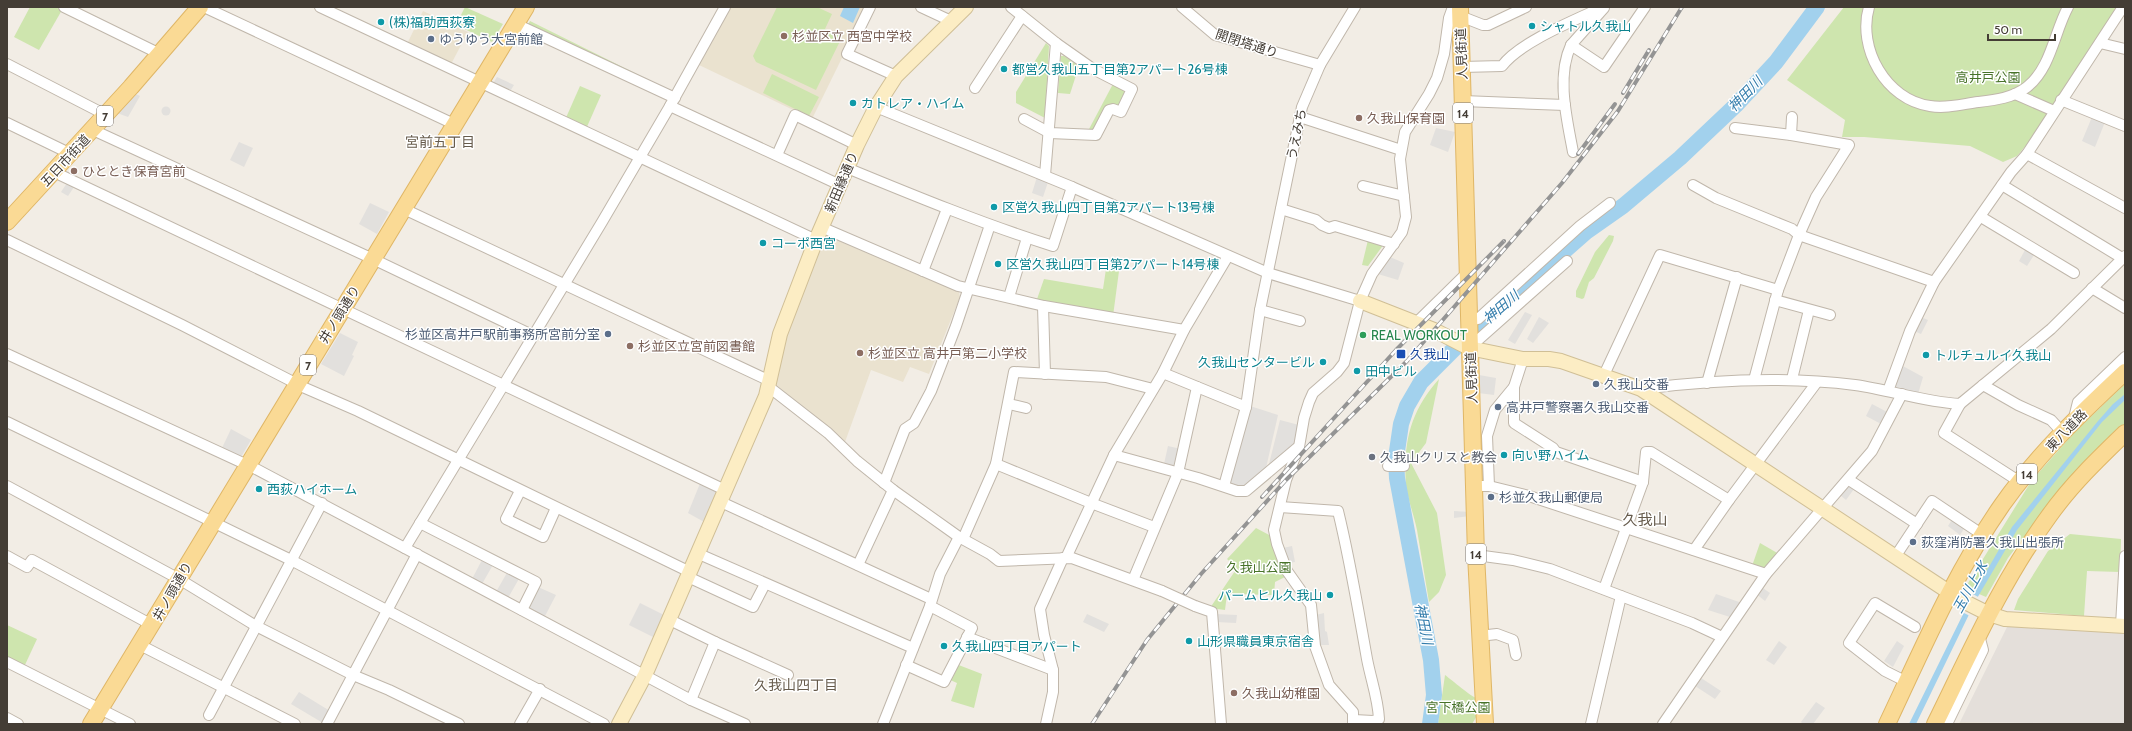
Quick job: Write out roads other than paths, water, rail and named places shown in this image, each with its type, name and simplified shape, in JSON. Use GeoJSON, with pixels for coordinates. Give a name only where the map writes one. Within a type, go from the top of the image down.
{"type":"FeatureCollection","features":[{"type":"Feature","properties":{"kind":"main road","name":"五日市街道"},"geometry":{"type":"LineString","coordinates":[[7,222],[93,130],[200,7]]}},
{"type":"Feature","properties":{"kind":"main road","name":"井ノ頭通り"},"geometry":{"type":"LineString","coordinates":[[91,724],[180,579],[297,383],[456,125],[524,8]]}},
{"type":"Feature","properties":{"kind":"main road","name":"人見街道"},"geometry":{"type":"LineString","coordinates":[[1458,10],[1462,67],[1468,272],[1463,339],[1482,486],[1476,555],[1479,636],[1485,724]]}},
{"type":"Feature","properties":{"kind":"main road","name":"東八道路"},"geometry":{"type":"LineString","coordinates":[[1887,724],[1951,593],[1983,535],[2020,482],[2068,427],[2125,372]]}},
{"type":"Feature","properties":{"kind":"main road"},"geometry":{"type":"LineString","coordinates":[[1935,724],[1989,614],[2013,569],[2049,516],[2073,486],[2125,433]]}},
{"type":"Feature","properties":{"kind":"street"},"geometry":{"type":"LineString","coordinates":[[64,7],[160,54]]}},
{"type":"Feature","properties":{"kind":"street"},"geometry":{"type":"LineString","coordinates":[[204,7],[456,125]]}},
{"type":"Feature","properties":{"kind":"street"},"geometry":{"type":"LineString","coordinates":[[320,7],[639,157],[818,234],[969,289],[1043,306],[1184,330]]}},
{"type":"Feature","properties":{"kind":"street"},"geometry":{"type":"LineString","coordinates":[[405,548],[502,384],[673,102],[725,7]]}},
{"type":"Feature","properties":{"kind":"street"},"geometry":{"type":"LineString","coordinates":[[870,7],[847,54],[896,76]]}},
{"type":"Feature","properties":{"kind":"street"},"geometry":{"type":"LineString","coordinates":[[921,7],[951,21]]}},
{"type":"Feature","properties":{"kind":"street","name":"新田縁通り"},"geometry":{"type":"LineString","coordinates":[[619,724],[645,675],[670,620],[770,384],[780,334],[818,234],[857,145],[876,107],[896,76],[966,7]]}},
{"type":"Feature","properties":{"kind":"street"},"geometry":{"type":"LineString","coordinates":[[1011,7],[1056,43],[1093,69],[1132,89],[1122,112],[1114,109],[1109,110],[1096,135],[1050,133],[1024,119]]}},
{"type":"Feature","properties":{"kind":"street","name":"開閉塔通り"},"geometry":{"type":"LineString","coordinates":[[1182,7],[1216,35],[1320,65]]}},
{"type":"Feature","properties":{"kind":"street","name":"うえみち"},"geometry":{"type":"LineString","coordinates":[[1224,486],[1246,407],[1260,310],[1300,117],[1306,95],[1320,65],[1355,7]]}},
{"type":"Feature","properties":{"kind":"street"},"geometry":{"type":"LineString","coordinates":[[1280,507],[1338,511],[1356,592],[1367,660],[1378,702],[1379,719],[1373,721],[1353,722],[1353,712],[1329,685],[1315,646],[1311,605],[1287,571],[1276,544],[1274,530],[1286,480],[1299,447],[1304,418],[1313,393],[1337,372],[1347,356],[1360,301],[1372,274],[1394,244],[1406,224],[1400,159],[1405,132],[1437,78],[1444,54],[1449,18],[1458,10],[1483,25],[1488,25],[1526,7]]}},
{"type":"Feature","properties":{"kind":"street"},"geometry":{"type":"LineString","coordinates":[[1572,152],[1565,105],[1566,55],[1571,45],[1604,7]]}},
{"type":"Feature","properties":{"kind":"street"},"geometry":{"type":"LineString","coordinates":[[1462,67],[1502,66],[1509,56],[1528,45],[1604,7]]}},
{"type":"Feature","properties":{"kind":"street"},"geometry":{"type":"LineString","coordinates":[[1869,7],[1866,27],[1868,47],[1882,77],[1906,97],[1929,106],[1945,106],[2002,99],[2027,87],[2046,63],[2057,30],[2068,7]]}},
{"type":"Feature","properties":{"kind":"street"},"geometry":{"type":"LineString","coordinates":[[1888,390],[1910,331],[1934,282],[2002,185],[2027,154],[2123,7]]}},
{"type":"Feature","properties":{"kind":"street"},"geometry":{"type":"LineString","coordinates":[[1571,45],[1604,67],[1642,8]]}},
{"type":"Feature","properties":{"kind":"street"},"geometry":{"type":"LineString","coordinates":[[975,88],[1022,16]]}},
{"type":"Feature","properties":{"kind":"street"},"geometry":{"type":"LineString","coordinates":[[516,24],[776,155],[840,185]]}},
{"type":"Feature","properties":{"kind":"street"},"geometry":{"type":"LineString","coordinates":[[1045,176],[1050,133],[1056,43]]}},
{"type":"Feature","properties":{"kind":"street"},"geometry":{"type":"LineString","coordinates":[[2100,43],[2125,49]]}},
{"type":"Feature","properties":{"kind":"street"},"geometry":{"type":"LineString","coordinates":[[7,64],[106,115]]}},
{"type":"Feature","properties":{"kind":"street"},"geometry":{"type":"LineString","coordinates":[[2015,94],[2054,111]]}},
{"type":"Feature","properties":{"kind":"street"},"geometry":{"type":"LineString","coordinates":[[2062,100],[2125,126]]}},
{"type":"Feature","properties":{"kind":"street"},"geometry":{"type":"LineString","coordinates":[[1463,101],[1565,105]]}},
{"type":"Feature","properties":{"kind":"street"},"geometry":{"type":"LineString","coordinates":[[876,107],[1072,187],[1268,273],[1360,301],[1416,323],[1523,359],[1549,359],[1642,389],[1895,557],[1951,593],[1989,614],[2005,619],[2123,626],[2125,556]]}},
{"type":"Feature","properties":{"kind":"street"},"geometry":{"type":"LineString","coordinates":[[776,155],[795,115],[857,145]]}},
{"type":"Feature","properties":{"kind":"street"},"geometry":{"type":"LineString","coordinates":[[1300,117],[1402,150]]}},
{"type":"Feature","properties":{"kind":"street"},"geometry":{"type":"LineString","coordinates":[[1790,135],[1792,117]]}},
{"type":"Feature","properties":{"kind":"street"},"geometry":{"type":"LineString","coordinates":[[7,123],[71,154]]}},
{"type":"Feature","properties":{"kind":"street"},"geometry":{"type":"LineString","coordinates":[[1735,128],[1849,145],[1816,197],[1799,235],[1778,290],[1754,380]]}},
{"type":"Feature","properties":{"kind":"street"},"geometry":{"type":"LineString","coordinates":[[93,130],[374,259],[532,335]]}},
{"type":"Feature","properties":{"kind":"street"},"geometry":{"type":"LineString","coordinates":[[2027,154],[2125,208]]}},
{"type":"Feature","properties":{"kind":"street"},"geometry":{"type":"LineString","coordinates":[[848,168],[947,209],[1026,238],[1053,246],[1072,187]]}},
{"type":"Feature","properties":{"kind":"street"},"geometry":{"type":"LineString","coordinates":[[54,172],[502,384],[858,564],[930,603],[972,628],[944,682],[906,665]]}},
{"type":"Feature","properties":{"kind":"street"},"geometry":{"type":"LineString","coordinates":[[1693,185],[1716,198],[1792,229],[1799,235],[1934,282]]}},
{"type":"Feature","properties":{"kind":"street"},"geometry":{"type":"LineString","coordinates":[[2002,185],[2124,257],[2052,329],[1960,404],[1944,433],[2020,482]]}},
{"type":"Feature","properties":{"kind":"street"},"geometry":{"type":"LineString","coordinates":[[1363,186],[1404,196]]}},
{"type":"Feature","properties":{"kind":"street"},"geometry":{"type":"LineString","coordinates":[[1463,339],[1478,319],[1580,226],[1610,203]]}},
{"type":"Feature","properties":{"kind":"street"},"geometry":{"type":"LineString","coordinates":[[404,209],[770,384],[828,433],[857,461],[893,490],[961,538],[1003,563],[1072,558],[1162,591],[1212,612],[1221,724]]}},
{"type":"Feature","properties":{"kind":"street"},"geometry":{"type":"LineString","coordinates":[[923,271],[947,209]]}},
{"type":"Feature","properties":{"kind":"street"},"geometry":{"type":"LineString","coordinates":[[1281,209],[1316,220],[1322,226],[1329,228],[1336,226],[1394,244]]}},
{"type":"Feature","properties":{"kind":"street"},"geometry":{"type":"LineString","coordinates":[[1981,217],[2074,273]]}},
{"type":"Feature","properties":{"kind":"street"},"geometry":{"type":"LineString","coordinates":[[884,483],[905,429],[914,423],[931,391],[969,289],[990,225]]}},
{"type":"Feature","properties":{"kind":"street"},"geometry":{"type":"LineString","coordinates":[[1009,297],[1026,238]]}},
{"type":"Feature","properties":{"kind":"street"},"geometry":{"type":"LineString","coordinates":[[7,240],[182,324],[297,383],[556,508],[753,607],[765,584]]}},
{"type":"Feature","properties":{"kind":"street"},"geometry":{"type":"LineString","coordinates":[[1604,376],[1660,255],[1778,290]]}},
{"type":"Feature","properties":{"kind":"street"},"geometry":{"type":"LineString","coordinates":[[1046,724],[1052,692],[1053,670],[1044,635],[1040,609],[1114,455],[1163,373],[1184,330],[1228,256]]}},
{"type":"Feature","properties":{"kind":"street"},"geometry":{"type":"LineString","coordinates":[[1463,339],[1567,261]]}},
{"type":"Feature","properties":{"kind":"street"},"geometry":{"type":"LineString","coordinates":[[1416,323],[1468,272]]}},
{"type":"Feature","properties":{"kind":"street"},"geometry":{"type":"LineString","coordinates":[[1707,383],[1737,278]]}},
{"type":"Feature","properties":{"kind":"street"},"geometry":{"type":"LineString","coordinates":[[2092,288],[2125,308]]}},
{"type":"Feature","properties":{"kind":"street"},"geometry":{"type":"LineString","coordinates":[[1775,300],[1830,315]]}},
{"type":"Feature","properties":{"kind":"street"},"geometry":{"type":"LineString","coordinates":[[1043,306],[1045,374]]}},
{"type":"Feature","properties":{"kind":"street"},"geometry":{"type":"LineString","coordinates":[[1260,310],[1300,321]]}},
{"type":"Feature","properties":{"kind":"street"},"geometry":{"type":"LineString","coordinates":[[1792,379],[1809,310]]}},
{"type":"Feature","properties":{"kind":"street"},"geometry":{"type":"LineString","coordinates":[[7,354],[248,465],[691,700],[744,724]]}},
{"type":"Feature","properties":{"kind":"street"},"geometry":{"type":"LineString","coordinates":[[1983,385],[2018,405],[2068,427],[2078,402],[2125,357]]}},
{"type":"Feature","properties":{"kind":"street"},"geometry":{"type":"LineString","coordinates":[[1523,359],[1514,387],[1514,423],[1553,448],[1556,452],[1644,482]]}},
{"type":"Feature","properties":{"kind":"street"},"geometry":{"type":"LineString","coordinates":[[883,724],[940,574],[961,538],[996,464],[1009,404],[1014,372],[1106,377],[1153,389]]}},
{"type":"Feature","properties":{"kind":"street"},"geometry":{"type":"LineString","coordinates":[[1163,373],[1246,407]]}},
{"type":"Feature","properties":{"kind":"street"},"geometry":{"type":"LineString","coordinates":[[1642,389],[1707,383],[1792,379],[1888,390],[1944,403],[1960,404]]}},
{"type":"Feature","properties":{"kind":"street"},"geometry":{"type":"LineString","coordinates":[[1694,550],[1729,500],[1817,382]]}},
{"type":"Feature","properties":{"kind":"street"},"geometry":{"type":"LineString","coordinates":[[1132,580],[1178,473],[1197,387]]}},
{"type":"Feature","properties":{"kind":"street"},"geometry":{"type":"LineString","coordinates":[[1514,387],[1495,410],[1487,436],[1482,486],[1528,496],[1766,574]]}},
{"type":"Feature","properties":{"kind":"street"},"geometry":{"type":"LineString","coordinates":[[1663,724],[1766,574],[1849,480],[1872,451],[1902,394]]}},
{"type":"Feature","properties":{"kind":"street"},"geometry":{"type":"LineString","coordinates":[[1009,404],[1026,408]]}},
{"type":"Feature","properties":{"kind":"street"},"geometry":{"type":"LineString","coordinates":[[7,422],[291,560],[540,689],[604,724]]}},
{"type":"Feature","properties":{"kind":"street"},"geometry":{"type":"LineString","coordinates":[[1114,455],[1237,491],[1246,491],[1299,447]]}},
{"type":"Feature","properties":{"kind":"street"},"geometry":{"type":"LineString","coordinates":[[1604,589],[1628,529],[1644,482],[1646,452],[1651,452],[1729,500]]}},
{"type":"Feature","properties":{"kind":"street"},"geometry":{"type":"LineString","coordinates":[[996,464],[1154,527]]}},
{"type":"Feature","properties":{"kind":"street"},"geometry":{"type":"LineString","coordinates":[[1388,466],[1404,466]]}},
{"type":"Feature","properties":{"kind":"street"},"geometry":{"type":"LineString","coordinates":[[1849,480],[1917,524]]}},
{"type":"Feature","properties":{"kind":"street"},"geometry":{"type":"LineString","coordinates":[[7,486],[180,579],[256,626],[353,675],[389,690],[459,724]]}},
{"type":"Feature","properties":{"kind":"street"},"geometry":{"type":"LineString","coordinates":[[858,564],[893,490]]}},
{"type":"Feature","properties":{"kind":"street"},"geometry":{"type":"LineString","coordinates":[[520,491],[506,519],[543,536],[556,508]]}},
{"type":"Feature","properties":{"kind":"street"},"geometry":{"type":"LineString","coordinates":[[1895,557],[1932,501],[1983,535]]}},
{"type":"Feature","properties":{"kind":"street"},"geometry":{"type":"LineString","coordinates":[[208,715],[322,503]]}},
{"type":"Feature","properties":{"kind":"street"},"geometry":{"type":"LineString","coordinates":[[420,523],[536,582],[522,610]]}},
{"type":"Feature","properties":{"kind":"street"},"geometry":{"type":"LineString","coordinates":[[327,724],[417,554]]}},
{"type":"Feature","properties":{"kind":"street"},"geometry":{"type":"LineString","coordinates":[[699,554],[913,648]]}},
{"type":"Feature","properties":{"kind":"street"},"geometry":{"type":"LineString","coordinates":[[1476,555],[1514,560],[1550,569],[1604,589],[1722,637]]}},
{"type":"Feature","properties":{"kind":"street"},"geometry":{"type":"LineString","coordinates":[[7,556],[27,567],[32,560],[152,625]]}},
{"type":"Feature","properties":{"kind":"street"},"geometry":{"type":"LineString","coordinates":[[1591,724],[1621,596]]}},
{"type":"Feature","properties":{"kind":"street"},"geometry":{"type":"LineString","coordinates":[[1907,682],[1885,671],[1849,643],[1875,603],[1915,627]]}},
{"type":"Feature","properties":{"kind":"street"},"geometry":{"type":"LineString","coordinates":[[670,620],[788,675]]}},
{"type":"Feature","properties":{"kind":"street"},"geometry":{"type":"LineString","coordinates":[[1479,636],[1497,634],[1513,640],[1516,655]]}},
{"type":"Feature","properties":{"kind":"street"},"geometry":{"type":"LineString","coordinates":[[1947,724],[1983,650],[1979,635]]}},
{"type":"Feature","properties":{"kind":"street"},"geometry":{"type":"LineString","coordinates":[[967,637],[1053,670]]}},
{"type":"Feature","properties":{"kind":"street"},"geometry":{"type":"LineString","coordinates":[[691,700],[715,642]]}},
{"type":"Feature","properties":{"kind":"street"},"geometry":{"type":"LineString","coordinates":[[140,645],[295,724]]}},
{"type":"Feature","properties":{"kind":"street"},"geometry":{"type":"LineString","coordinates":[[7,662],[101,708],[130,724]]}},
{"type":"Feature","properties":{"kind":"street"},"geometry":{"type":"LineString","coordinates":[[520,724],[540,689]]}},
{"type":"Feature","properties":{"kind":"street"},"geometry":{"type":"LineString","coordinates":[[7,718],[18,724]]}},
{"type":"Feature","properties":{"kind":"water"},"geometry":{"type":"Polygon","coordinates":[[[844,7],[860,7],[853,23],[840,16],[844,7]]]}},
{"type":"Feature","properties":{"kind":"water"},"geometry":{"type":"Polygon","coordinates":[[[2125,394],[2125,400],[2102,422],[2017,530],[1976,600],[1916,724],[1909,724],[1971,598],[2012,527],[2098,421],[2113,404],[2125,394]]]}},
{"type":"Feature","properties":{"kind":"waterway","name":"神田川"},"geometry":{"type":"LineString","coordinates":[[1430,724],[1434,695],[1431,660],[1397,478],[1396,458],[1401,424],[1407,406],[1421,382],[1463,340],[1586,232],[1623,206],[1680,158],[1736,105],[1776,62],[1817,7]]}},
{"type":"Feature","properties":{"kind":"railway"},"geometry":{"type":"LineString","coordinates":[[1092,724],[1147,640],[1201,574],[1286,480],[1407,361],[1562,183],[1618,111],[1682,7]]}},
{"type":"Feature","properties":{"kind":"railway"},"geometry":{"type":"LineString","coordinates":[[1623,93],[1649,50]]}},
{"type":"Feature","properties":{"kind":"railway"},"geometry":{"type":"LineString","coordinates":[[1578,154],[1615,104]]}},
{"type":"Feature","properties":{"kind":"railway"},"geometry":{"type":"LineString","coordinates":[[1262,497],[1396,350],[1504,241]]}},
{"type":"Feature","properties":{"kind":"place","name":"(株)福助西荻寮"},"geometry":{"type":"Point","coordinates":[381,22]}},
{"type":"Feature","properties":{"kind":"place","name":"シャトル久我山"},"geometry":{"type":"Point","coordinates":[1532,26]}},
{"type":"Feature","properties":{"kind":"place","name":"杉並区立 西宮中学校"},"geometry":{"type":"Point","coordinates":[784,36]}},
{"type":"Feature","properties":{"kind":"place","name":"ゆうゆう大宮前館"},"geometry":{"type":"Point","coordinates":[431,39]}},
{"type":"Feature","properties":{"kind":"place","name":"都営久我山五丁目第2アパート26号棟"},"geometry":{"type":"Point","coordinates":[1004,69]}},
{"type":"Feature","properties":{"kind":"place","name":"カトレア・ハイム"},"geometry":{"type":"Point","coordinates":[853,103]}},
{"type":"Feature","properties":{"kind":"place","name":"久我山保育園"},"geometry":{"type":"Point","coordinates":[1359,118]}},
{"type":"Feature","properties":{"kind":"place","name":"ひととき保育宮前"},"geometry":{"type":"Point","coordinates":[74,171]}},
{"type":"Feature","properties":{"kind":"place","name":"区営久我山四丁目第2アパート13号棟"},"geometry":{"type":"Point","coordinates":[994,207]}},
{"type":"Feature","properties":{"kind":"place","name":"コーポ西宮"},"geometry":{"type":"Point","coordinates":[763,243]}},
{"type":"Feature","properties":{"kind":"place","name":"区営久我山四丁目第2アパート14号棟"},"geometry":{"type":"Point","coordinates":[998,264]}},
{"type":"Feature","properties":{"kind":"place","name":"杉並区高井戸駅前事務所宮前分室"},"geometry":{"type":"Point","coordinates":[608,334]}},
{"type":"Feature","properties":{"kind":"place","name":"REAL WORKOUT"},"geometry":{"type":"Point","coordinates":[1363,335]}},
{"type":"Feature","properties":{"kind":"place","name":"杉並区立宮前図書館"},"geometry":{"type":"Point","coordinates":[630,346]}},
{"type":"Feature","properties":{"kind":"place","name":"杉並区立 高井戸第二小学校"},"geometry":{"type":"Point","coordinates":[860,353]}},
{"type":"Feature","properties":{"kind":"place","name":"久我山"},"geometry":{"type":"Point","coordinates":[1401,354]}},
{"type":"Feature","properties":{"kind":"place","name":"トルチュルイ久我山"},"geometry":{"type":"Point","coordinates":[1926,355]}},
{"type":"Feature","properties":{"kind":"place","name":"久我山センタービル"},"geometry":{"type":"Point","coordinates":[1323,362]}},
{"type":"Feature","properties":{"kind":"place","name":"田中ビル"},"geometry":{"type":"Point","coordinates":[1357,371]}},
{"type":"Feature","properties":{"kind":"place","name":"久我山交番"},"geometry":{"type":"Point","coordinates":[1596,384]}},
{"type":"Feature","properties":{"kind":"place","name":"高井戸警察署久我山交番"},"geometry":{"type":"Point","coordinates":[1498,407]}},
{"type":"Feature","properties":{"kind":"place","name":"向い野ハイム"},"geometry":{"type":"Point","coordinates":[1504,455]}},
{"type":"Feature","properties":{"kind":"place","name":"久我山クリスと教会"},"geometry":{"type":"Point","coordinates":[1372,457]}},
{"type":"Feature","properties":{"kind":"place","name":"西荻ハイホーム"},"geometry":{"type":"Point","coordinates":[259,489]}},
{"type":"Feature","properties":{"kind":"place","name":"杉並久我山郵便局"},"geometry":{"type":"Point","coordinates":[1491,497]}},
{"type":"Feature","properties":{"kind":"place","name":"荻窪消防署久我山出張所"},"geometry":{"type":"Point","coordinates":[1913,542]}},
{"type":"Feature","properties":{"kind":"place","name":"パームヒル久我山"},"geometry":{"type":"Point","coordinates":[1330,595]}},
{"type":"Feature","properties":{"kind":"place","name":"山形県職員東京宿舎"},"geometry":{"type":"Point","coordinates":[1189,641]}},
{"type":"Feature","properties":{"kind":"place","name":"久我山四丁目アパート"},"geometry":{"type":"Point","coordinates":[944,646]}},
{"type":"Feature","properties":{"kind":"place","name":"久我山幼稚園"},"geometry":{"type":"Point","coordinates":[1234,693]}},
{"type":"Feature","properties":{"kind":"district","name":"宮前五丁目"},"geometry":{"type":"Point","coordinates":[440,142]}},
{"type":"Feature","properties":{"kind":"district","name":"久我山"},"geometry":{"type":"Point","coordinates":[1645,520]}},
{"type":"Feature","properties":{"kind":"district","name":"久我山四丁目"},"geometry":{"type":"Point","coordinates":[796,685]}},
{"type":"Feature","properties":{"kind":"park label","name":"高井戸公園"},"geometry":{"type":"Point","coordinates":[1988,77]}},
{"type":"Feature","properties":{"kind":"park label","name":"久我山公園"},"geometry":{"type":"Point","coordinates":[1259,567]}},
{"type":"Feature","properties":{"kind":"park label","name":"宮下橋公園"},"geometry":{"type":"Point","coordinates":[1458,707]}},
{"type":"Feature","properties":{"kind":"water label","name":"玉川上水"},"geometry":{"type":"Point","coordinates":[1970,587]}}]}
